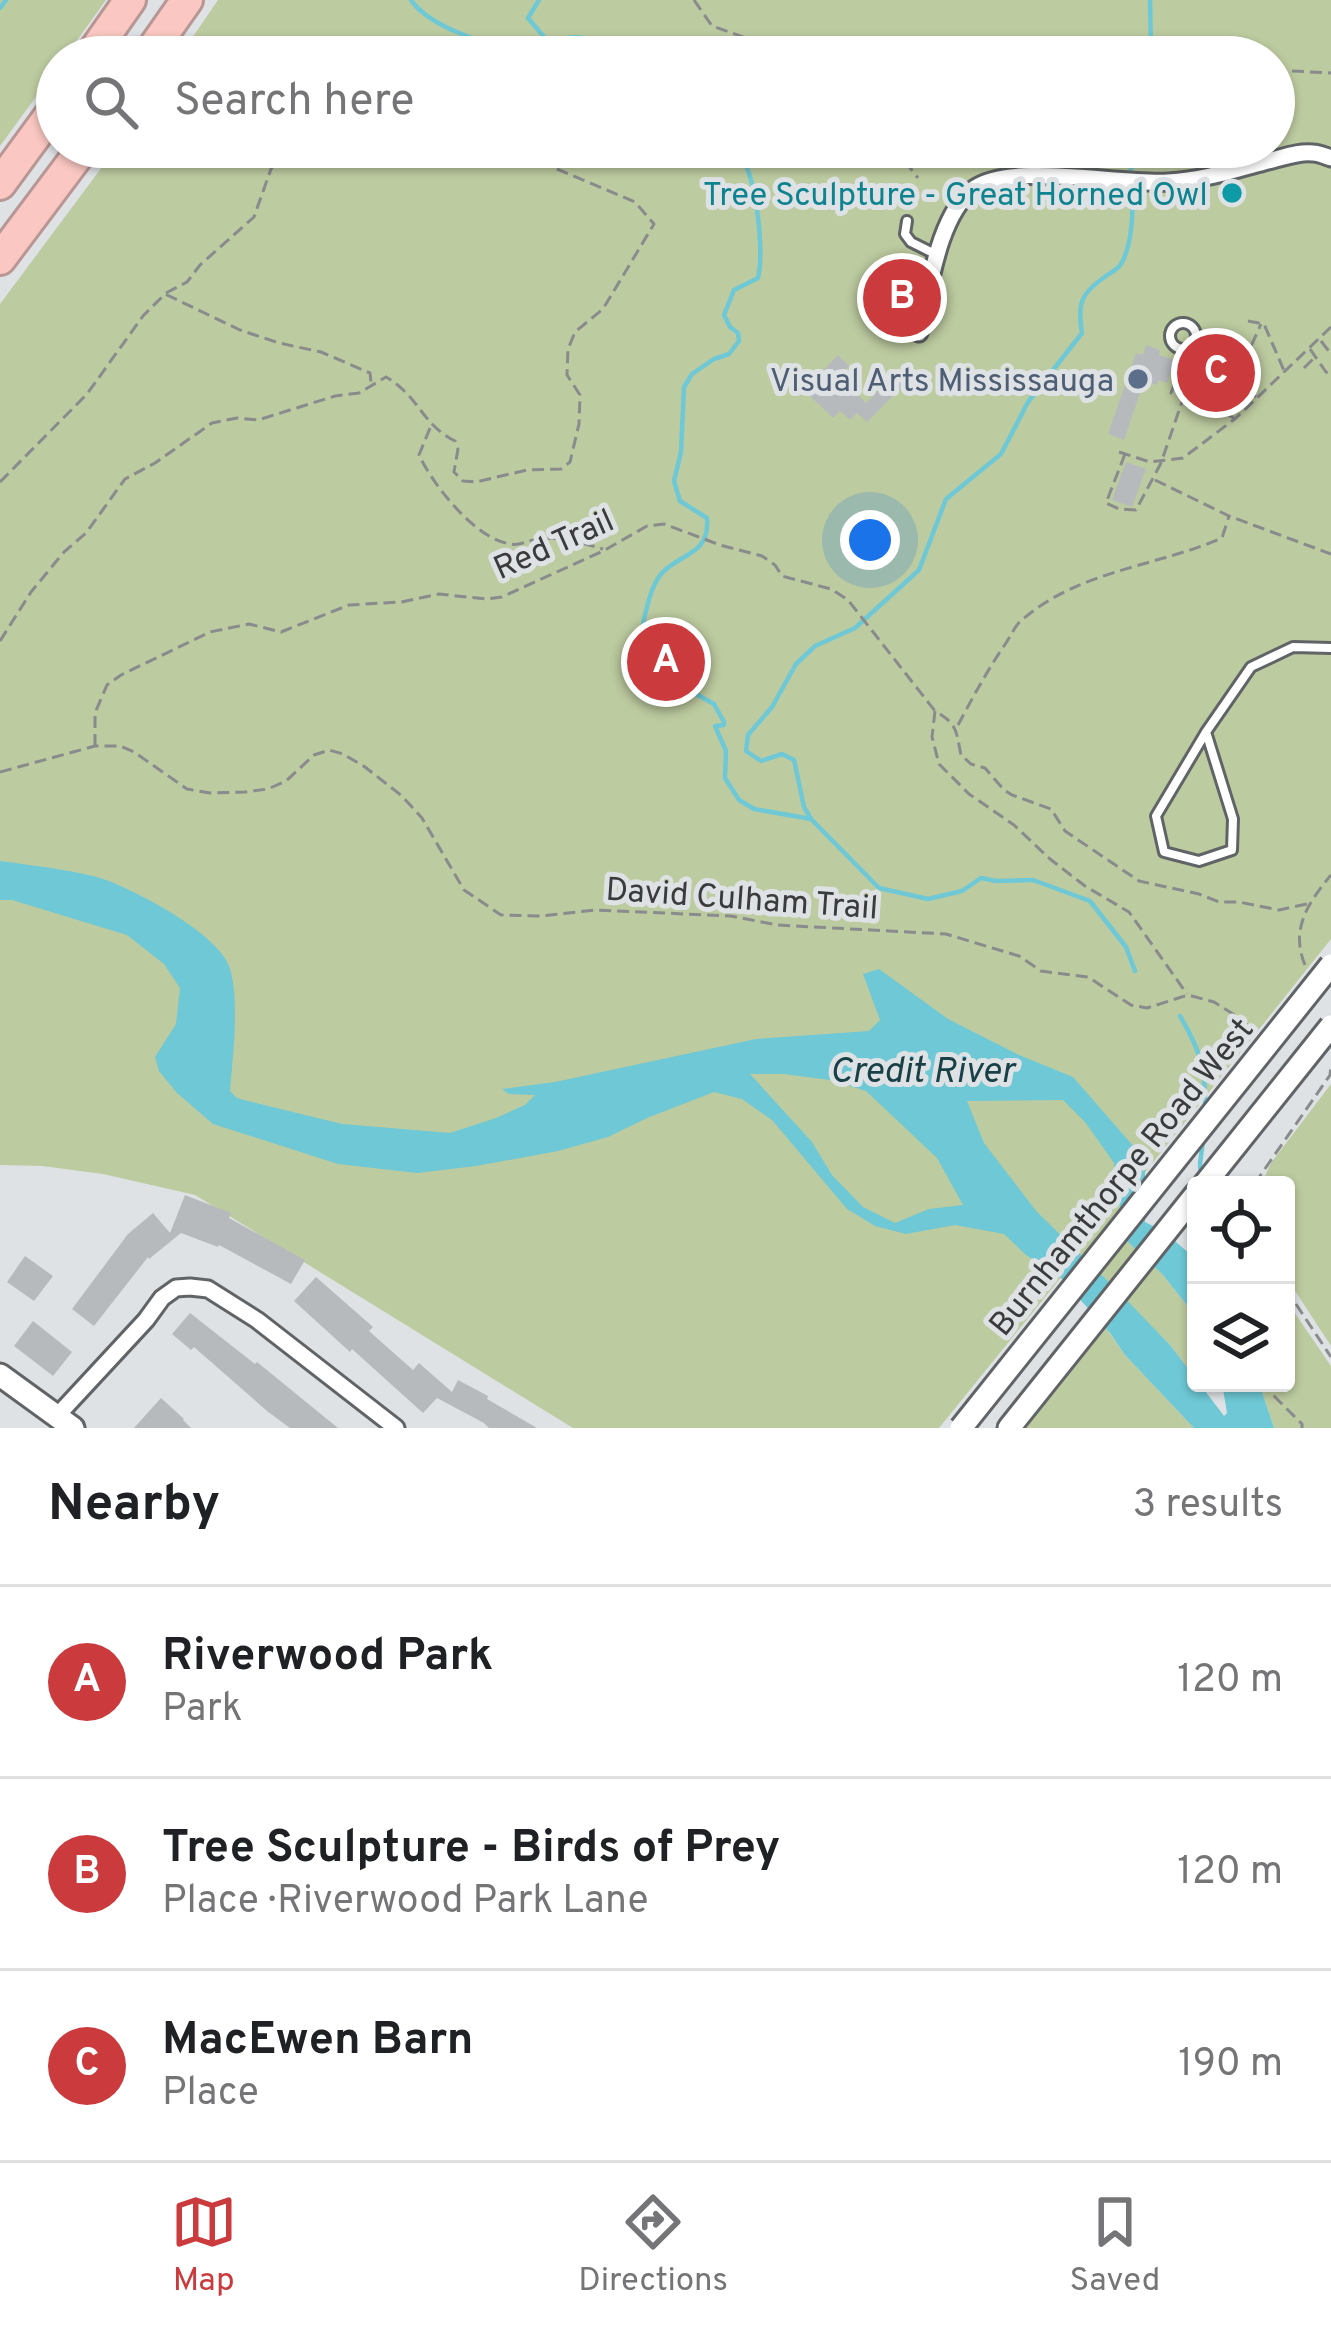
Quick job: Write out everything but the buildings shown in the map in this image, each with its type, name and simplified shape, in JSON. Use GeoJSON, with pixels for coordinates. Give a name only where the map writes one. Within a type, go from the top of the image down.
{"type":"FeatureCollection","features":[{"type":"Feature","properties":{"kind":"highway"},"geometry":{"type":"LineString","coordinates":[[105,36],[130,0]]}},
{"type":"Feature","properties":{"kind":"highway"},"geometry":{"type":"LineString","coordinates":[[162,36],[187,0]]}},
{"type":"Feature","properties":{"kind":"highway"},"geometry":{"type":"LineString","coordinates":[[0,184],[36,135]]}},
{"type":"Feature","properties":{"kind":"highway"},"geometry":{"type":"LineString","coordinates":[[0,259],[68,168]]}},
{"type":"Feature","properties":{"kind":"main road","name":"Burnhamthorpe Road West"},"geometry":{"type":"LineString","coordinates":[[961,1428],[1331,965]]}},
{"type":"Feature","properties":{"kind":"main road"},"geometry":{"type":"LineString","coordinates":[[1211,1176],[1331,1026]]}},
{"type":"Feature","properties":{"kind":"main road"},"geometry":{"type":"LineString","coordinates":[[1009,1428],[1187,1205]]}},
{"type":"Feature","properties":{"kind":"main road"},"geometry":{"type":"LineString","coordinates":[[0,1375],[65,1422]]}},
{"type":"Feature","properties":{"kind":"street"},"geometry":{"type":"LineString","coordinates":[[1295,155],[1331,158]]}},
{"type":"Feature","properties":{"kind":"street"},"geometry":{"type":"LineString","coordinates":[[919,333],[953,214],[966,196],[986,183],[1024,176],[1165,182],[1243,168]]}},
{"type":"Feature","properties":{"kind":"street"},"geometry":{"type":"LineString","coordinates":[[65,1422],[162,1298],[176,1288],[190,1287],[208,1289],[257,1320],[396,1428]]}},
{"type":"Feature","properties":{"kind":"lane"},"geometry":{"type":"LineString","coordinates":[[907,221],[905,234],[911,242],[938,255]]}},
{"type":"Feature","properties":{"kind":"lane"},"geometry":{"type":"LineString","coordinates":[[1191,326],[1198,317]]}},
{"type":"Feature","properties":{"kind":"lane"},"geometry":{"type":"LineString","coordinates":[[1179,324],[1196,332],[1196,340],[1187,349],[1176,347],[1170,336],[1179,324]]}},
{"type":"Feature","properties":{"kind":"lane"},"geometry":{"type":"LineString","coordinates":[[1206,732],[1233,819],[1232,850],[1199,861],[1164,851],[1156,816],[1206,732],[1251,667],[1293,647],[1331,648]]}},
{"type":"Feature","properties":{"kind":"path"},"geometry":{"type":"LineString","coordinates":[[694,0],[712,26],[741,36]]}},
{"type":"Feature","properties":{"kind":"path"},"geometry":{"type":"LineString","coordinates":[[1295,71],[1331,73]]}},
{"type":"Feature","properties":{"kind":"path"},"geometry":{"type":"LineString","coordinates":[[0,482],[87,394],[142,316],[165,294],[187,282],[254,217],[272,168]]}},
{"type":"Feature","properties":{"kind":"path"},"geometry":{"type":"LineString","coordinates":[[0,641],[31,592],[86,533],[125,479],[212,423],[258,420],[359,393],[386,377],[401,386],[430,426],[455,441],[454,472],[463,482],[560,469],[569,462],[579,424],[580,395],[567,375],[568,349],[575,332],[603,309],[654,224],[635,202],[556,168]]}},
{"type":"Feature","properties":{"kind":"path"},"geometry":{"type":"LineString","coordinates":[[910,168],[918,178]]}},
{"type":"Feature","properties":{"kind":"path"},"geometry":{"type":"LineString","coordinates":[[165,294],[240,330],[321,352],[370,373],[371,384]]}},
{"type":"Feature","properties":{"kind":"path"},"geometry":{"type":"LineString","coordinates":[[1248,322],[1264,324],[1285,374]]}},
{"type":"Feature","properties":{"kind":"path"},"geometry":{"type":"LineString","coordinates":[[1214,408],[1261,324]]}},
{"type":"Feature","properties":{"kind":"path"},"geometry":{"type":"LineString","coordinates":[[1184,396],[1161,463],[1136,510],[1106,503],[1122,453],[1161,463],[1183,458],[1236,418],[1331,327]]}},
{"type":"Feature","properties":{"kind":"path"},"geometry":{"type":"LineString","coordinates":[[1183,360],[1205,351],[1210,336],[1248,353]]}},
{"type":"Feature","properties":{"kind":"path"},"geometry":{"type":"LineString","coordinates":[[1320,339],[1331,353]]}},
{"type":"Feature","properties":{"kind":"path"},"geometry":{"type":"LineString","coordinates":[[1187,349],[1171,392],[1236,418]]}},
{"type":"Feature","properties":{"kind":"path"},"geometry":{"type":"LineString","coordinates":[[1310,349],[1329,372]]}},
{"type":"Feature","properties":{"kind":"path"},"geometry":{"type":"LineString","coordinates":[[1304,368],[1316,356]]}},
{"type":"Feature","properties":{"kind":"path"},"geometry":{"type":"LineString","coordinates":[[1231,382],[1258,398]]}},
{"type":"Feature","properties":{"kind":"path"},"geometry":{"type":"LineString","coordinates":[[430,426],[419,455],[474,526],[512,545],[541,538],[573,540],[605,550]]}},
{"type":"Feature","properties":{"kind":"path"},"geometry":{"type":"LineString","coordinates":[[1154,479],[1229,516],[1331,554]]}},
{"type":"Feature","properties":{"kind":"path"},"geometry":{"type":"LineString","coordinates":[[956,728],[1020,621],[1093,581],[1222,538],[1229,516]]}},
{"type":"Feature","properties":{"kind":"path","name":"Red Trail"},"geometry":{"type":"LineString","coordinates":[[95,746],[95,713],[107,685],[210,632],[249,624],[281,632],[349,605],[439,594],[502,597],[647,526],[664,524],[762,556],[782,576],[831,589],[848,600],[935,711],[950,719],[961,755],[986,768],[1012,795],[1052,809],[1065,831],[1139,880],[1219,902],[1279,910],[1307,904]]}},
{"type":"Feature","properties":{"kind":"path"},"geometry":{"type":"LineString","coordinates":[[935,711],[932,737],[939,764],[1067,873],[1129,911],[1188,995],[1214,1002],[1258,1036]]}},
{"type":"Feature","properties":{"kind":"path"},"geometry":{"type":"LineString","coordinates":[[0,772],[95,746]]}},
{"type":"Feature","properties":{"kind":"path","name":"David Culham Trail"},"geometry":{"type":"LineString","coordinates":[[95,746],[120,746],[187,789],[210,793],[268,789],[286,782],[314,754],[329,750],[343,754],[402,796],[422,818],[464,890],[501,915],[595,910],[946,934],[1019,956],[1041,971],[1088,977],[1131,1005],[1147,1008],[1188,995]]}},
{"type":"Feature","properties":{"kind":"path"},"geometry":{"type":"LineString","coordinates":[[1309,973],[1299,950],[1299,931],[1307,904],[1331,875]]}},
{"type":"Feature","properties":{"kind":"path"},"geometry":{"type":"LineString","coordinates":[[1260,1176],[1330,1075],[1331,1066]]}},
{"type":"Feature","properties":{"kind":"path"},"geometry":{"type":"LineString","coordinates":[[1295,1303],[1331,1357]]}},
{"type":"Feature","properties":{"kind":"path"},"geometry":{"type":"LineString","coordinates":[[1270,1392],[1302,1428]]}},
{"type":"Feature","properties":{"kind":"green space"},"geometry":{"type":"Polygon","coordinates":[[[0,0],[106,0],[80,36],[36,36],[36,97],[0,146],[0,0]]]}},
{"type":"Feature","properties":{"kind":"green space"},"geometry":{"type":"Polygon","coordinates":[[[218,0],[1331,0],[1331,939],[1119,1205],[1128,1242],[1187,1306],[1187,1367],[1080,1254],[939,1428],[573,1428],[195,1195],[103,1174],[0,1165],[0,304],[101,168],[1295,168],[1295,36],[193,36],[218,0]]]}},
{"type":"Feature","properties":{"kind":"green space"},"geometry":{"type":"Polygon","coordinates":[[[1331,1084],[1331,1346],[1295,1291],[1295,1176],[1265,1176],[1331,1084]]]}},
{"type":"Feature","properties":{"kind":"green space"},"geometry":{"type":"Polygon","coordinates":[[[1295,1313],[1331,1366],[1331,1428],[1274,1428],[1262,1392],[1295,1392],[1295,1313]]]}},
{"type":"Feature","properties":{"kind":"green space"},"geometry":{"type":"Polygon","coordinates":[[[1106,1328],[1125,1355],[1194,1428],[1026,1428],[1106,1328]]]}},
{"type":"Feature","properties":{"kind":"water","name":"Credit River"},"geometry":{"type":"Polygon","coordinates":[[[0,861],[85,874],[141,896],[213,944],[231,972],[235,1031],[230,1091],[237,1098],[342,1124],[450,1133],[496,1118],[535,1095],[509,1094],[502,1089],[756,1039],[869,1031],[880,1020],[863,974],[879,969],[948,1019],[1073,1077],[1142,1156],[1145,1222],[1187,1251],[1187,1306],[1128,1242],[1114,1163],[1063,1100],[967,1101],[984,1143],[1037,1212],[1187,1367],[1187,1392],[1206,1392],[1224,1416],[1224,1392],[1262,1392],[1274,1428],[1194,1428],[1059,1276],[1004,1234],[955,1225],[906,1234],[875,1226],[847,1209],[772,1120],[742,1099],[714,1092],[608,1137],[558,1151],[417,1173],[338,1164],[213,1124],[159,1071],[155,1057],[176,1024],[180,988],[164,964],[127,935],[0,900],[0,861]],[[750,1074],[863,1207],[895,1223],[929,1209],[963,1205],[937,1158],[866,1091],[830,1080],[750,1074]]]}},
{"type":"Feature","properties":{"kind":"waterway"},"geometry":{"type":"LineString","coordinates":[[0,8],[6,0]]}},
{"type":"Feature","properties":{"kind":"waterway"},"geometry":{"type":"LineString","coordinates":[[411,0],[432,19],[469,36]]}},
{"type":"Feature","properties":{"kind":"waterway"},"geometry":{"type":"LineString","coordinates":[[539,0],[528,18],[543,36]]}},
{"type":"Feature","properties":{"kind":"waterway"},"geometry":{"type":"LineString","coordinates":[[1150,0],[1151,36]]}},
{"type":"Feature","properties":{"kind":"waterway"},"geometry":{"type":"LineString","coordinates":[[746,168],[757,210],[758,278],[734,290],[724,315],[739,341],[729,354],[692,374],[684,387],[681,452],[674,481],[680,501],[707,518],[707,530],[699,546],[662,573],[654,586],[640,636],[647,651],[674,662],[671,680],[714,704],[724,722],[715,726],[726,751],[725,778],[739,800],[754,809],[811,819],[879,888],[928,899],[962,891],[981,878],[1033,880],[1090,901],[1126,947],[1135,971]]}},
{"type":"Feature","properties":{"kind":"waterway"},"geometry":{"type":"LineString","coordinates":[[811,819],[794,760],[782,754],[761,761],[746,751],[748,735],[772,707],[796,664],[815,646],[855,628],[919,570],[946,499],[1001,454],[1028,402],[1082,333],[1083,300],[1120,266],[1130,238],[1130,168]]}},
{"type":"Feature","properties":{"kind":"waterway"},"geometry":{"type":"LineString","coordinates":[[1180,1016],[1200,1059],[1205,1106]]}},
{"type":"Feature","properties":{"kind":"waterway"},"geometry":{"type":"LineString","coordinates":[[1201,1176],[1203,1141]]}},
{"type":"Feature","properties":{"kind":"place","name":"Tree Sculpture - Great Horned Owl"},"geometry":{"type":"Point","coordinates":[1232,193]}},
{"type":"Feature","properties":{"kind":"place","name":"Tree Sculpture - Birds of Prey"},"geometry":{"type":"Point","coordinates":[902,298]}},
{"type":"Feature","properties":{"kind":"place","name":"MacEwen Barn"},"geometry":{"type":"Point","coordinates":[1216,373]}},
{"type":"Feature","properties":{"kind":"place","name":"Visual Arts Mississauga"},"geometry":{"type":"Point","coordinates":[1138,379]}},
{"type":"Feature","properties":{"kind":"place","name":"Riverwood Park"},"geometry":{"type":"Point","coordinates":[666,662]}}]}
